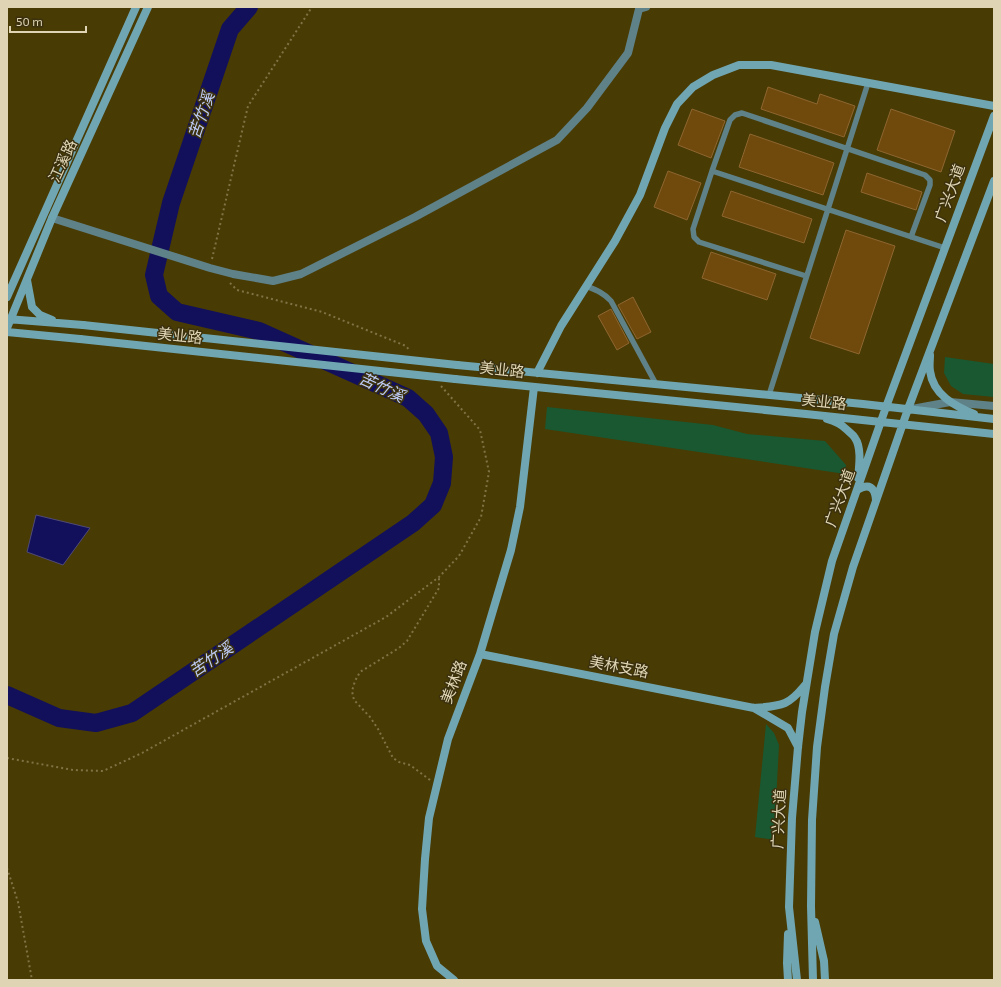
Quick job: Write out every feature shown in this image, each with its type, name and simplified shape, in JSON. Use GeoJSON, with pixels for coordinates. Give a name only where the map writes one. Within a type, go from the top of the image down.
{"type":"FeatureCollection","features":[{"type":"Feature","properties":{"kind":"main road","name":"江溪路"},"geometry":{"type":"LineString","coordinates":[[7,297],[136,7]]}},
{"type":"Feature","properties":{"kind":"main road","name":"江溪路"},"geometry":{"type":"LineString","coordinates":[[7,328],[9,319],[52,218],[148,7]]}},
{"type":"Feature","properties":{"kind":"main road"},"geometry":{"type":"LineString","coordinates":[[537,373],[561,326],[615,241],[640,195],[665,128],[677,104],[693,87],[713,75],[739,65],[771,65],[994,106]]}},
{"type":"Feature","properties":{"kind":"main road","name":"广兴大道"},"geometry":{"type":"LineString","coordinates":[[788,980],[787,963],[792,818],[798,747],[806,684],[815,632],[832,561],[886,407],[994,116]]}},
{"type":"Feature","properties":{"kind":"main road"},"geometry":{"type":"LineString","coordinates":[[813,980],[811,906],[812,820],[817,747],[834,634],[853,567],[908,410],[994,181]]}},
{"type":"Feature","properties":{"kind":"main road"},"geometry":{"type":"LineString","coordinates":[[26,280],[32,306],[40,315],[62,324]]}},
{"type":"Feature","properties":{"kind":"main road","name":"美业路"},"geometry":{"type":"LineString","coordinates":[[9,319],[83,325],[457,365],[769,395],[994,419]]}},
{"type":"Feature","properties":{"kind":"main road","name":"美业路"},"geometry":{"type":"LineString","coordinates":[[7,332],[994,434]]}},
{"type":"Feature","properties":{"kind":"main road"},"geometry":{"type":"LineString","coordinates":[[930,352],[930,372],[933,381],[943,396],[958,408],[984,418]]}},
{"type":"Feature","properties":{"kind":"main road","name":"美林路"},"geometry":{"type":"LineString","coordinates":[[454,980],[437,966],[426,941],[422,909],[429,818],[448,739],[480,654],[511,550],[520,506],[534,387]]}},
{"type":"Feature","properties":{"kind":"main road"},"geometry":{"type":"LineString","coordinates":[[806,414],[832,420],[842,426],[856,439],[860,456],[857,490]]}},
{"type":"Feature","properties":{"kind":"main road"},"geometry":{"type":"LineString","coordinates":[[857,490],[865,486],[870,487],[876,494],[876,502]]}},
{"type":"Feature","properties":{"kind":"main road","name":"美林支路"},"geometry":{"type":"LineString","coordinates":[[480,654],[754,708]]}},
{"type":"Feature","properties":{"kind":"main road"},"geometry":{"type":"LineString","coordinates":[[754,708],[775,706],[785,703],[795,696],[806,684]]}},
{"type":"Feature","properties":{"kind":"main road"},"geometry":{"type":"LineString","coordinates":[[754,708],[788,728],[798,747]]}},
{"type":"Feature","properties":{"kind":"main road"},"geometry":{"type":"LineString","coordinates":[[811,906],[824,961],[825,980]]}},
{"type":"Feature","properties":{"kind":"main road","name":"广兴大道"},"geometry":{"type":"LineString","coordinates":[[789,907],[797,980]]}},
{"type":"Feature","properties":{"kind":"street"},"geometry":{"type":"LineString","coordinates":[[52,218],[196,264],[233,274],[273,281],[301,274],[415,217],[557,140],[587,108],[628,53],[639,10],[646,7]]}},
{"type":"Feature","properties":{"kind":"street"},"geometry":{"type":"LineString","coordinates":[[908,410],[950,402],[994,406]]}},
{"type":"Feature","properties":{"kind":"lane"},"geometry":{"type":"LineString","coordinates":[[769,395],[868,83]]}},
{"type":"Feature","properties":{"kind":"lane"},"geometry":{"type":"LineString","coordinates":[[806,276],[699,242],[694,237],[693,230],[712,171],[730,120],[735,115],[742,113],[925,174],[930,180],[930,185],[911,237]]}},
{"type":"Feature","properties":{"kind":"lane"},"geometry":{"type":"LineString","coordinates":[[712,171],[945,248]]}},
{"type":"Feature","properties":{"kind":"lane"},"geometry":{"type":"LineString","coordinates":[[586,286],[600,292],[612,302],[656,384]]}},
{"type":"Feature","properties":{"kind":"path"},"geometry":{"type":"LineString","coordinates":[[210,268],[248,106],[312,7]]}},
{"type":"Feature","properties":{"kind":"path"},"geometry":{"type":"LineString","coordinates":[[233,274],[230,283],[237,290],[322,312],[406,346],[414,356]]}},
{"type":"Feature","properties":{"kind":"path"},"geometry":{"type":"LineString","coordinates":[[7,758],[73,770],[104,771],[142,753],[386,617],[439,577],[459,556],[481,517],[489,472],[480,430],[436,382]]}},
{"type":"Feature","properties":{"kind":"path"},"geometry":{"type":"LineString","coordinates":[[437,785],[410,765],[399,762],[393,758],[370,717],[354,700],[352,691],[360,672],[399,648],[407,641],[439,588],[439,577]]}},
{"type":"Feature","properties":{"kind":"path"},"geometry":{"type":"LineString","coordinates":[[7,868],[18,902],[32,980]]}},
{"type":"Feature","properties":{"kind":"green space"},"geometry":{"type":"Polygon","coordinates":[[[945,357],[994,364],[994,397],[963,394],[951,386],[944,373],[945,357]]]}},
{"type":"Feature","properties":{"kind":"green space"},"geometry":{"type":"Polygon","coordinates":[[[547,407],[713,425],[747,434],[825,441],[846,465],[845,474],[545,429],[547,407]]]}},
{"type":"Feature","properties":{"kind":"green space"},"geometry":{"type":"Polygon","coordinates":[[[766,724],[774,733],[779,745],[774,840],[755,837],[766,724]]]}},
{"type":"Feature","properties":{"kind":"shaded area"},"geometry":{"type":"Polygon","coordinates":[[[36,515],[90,528],[63,565],[27,552],[36,515]]]}},
{"type":"Feature","properties":{"kind":"building"},"geometry":{"type":"Polygon","coordinates":[[[768,87],[817,104],[820,94],[855,106],[844,137],[761,109],[768,87]]]}},
{"type":"Feature","properties":{"kind":"building"},"geometry":{"type":"Polygon","coordinates":[[[692,109],[725,121],[711,158],[678,145],[692,109]]]}},
{"type":"Feature","properties":{"kind":"building"},"geometry":{"type":"Polygon","coordinates":[[[891,109],[955,131],[941,172],[877,150],[891,109]]]}},
{"type":"Feature","properties":{"kind":"building"},"geometry":{"type":"Polygon","coordinates":[[[750,134],[834,163],[823,195],[739,167],[750,134]]]}},
{"type":"Feature","properties":{"kind":"building"},"geometry":{"type":"Polygon","coordinates":[[[668,171],[701,183],[687,220],[654,207],[668,171]]]}},
{"type":"Feature","properties":{"kind":"building"},"geometry":{"type":"Polygon","coordinates":[[[867,173],[922,192],[916,210],[861,192],[867,173]]]}},
{"type":"Feature","properties":{"kind":"building"},"geometry":{"type":"Polygon","coordinates":[[[731,191],[812,219],[804,243],[722,216],[731,191]]]}},
{"type":"Feature","properties":{"kind":"building"},"geometry":{"type":"Polygon","coordinates":[[[846,230],[895,246],[859,354],[810,338],[846,230]]]}},
{"type":"Feature","properties":{"kind":"building"},"geometry":{"type":"Polygon","coordinates":[[[711,252],[776,274],[767,300],[702,278],[711,252]]]}},
{"type":"Feature","properties":{"kind":"building"},"geometry":{"type":"Polygon","coordinates":[[[633,297],[651,332],[637,339],[618,305],[633,297]]]}},
{"type":"Feature","properties":{"kind":"building"},"geometry":{"type":"Polygon","coordinates":[[[611,309],[629,343],[617,350],[598,316],[611,309]]]}},
{"type":"Feature","properties":{"kind":"waterway","name":"苦竹溪"},"geometry":{"type":"LineString","coordinates":[[7,695],[59,718],[96,723],[132,713],[413,523],[433,505],[442,483],[444,457],[439,433],[426,414],[408,398],[259,331],[177,312],[159,296],[154,275],[171,203],[230,29],[249,7]]}}]}
